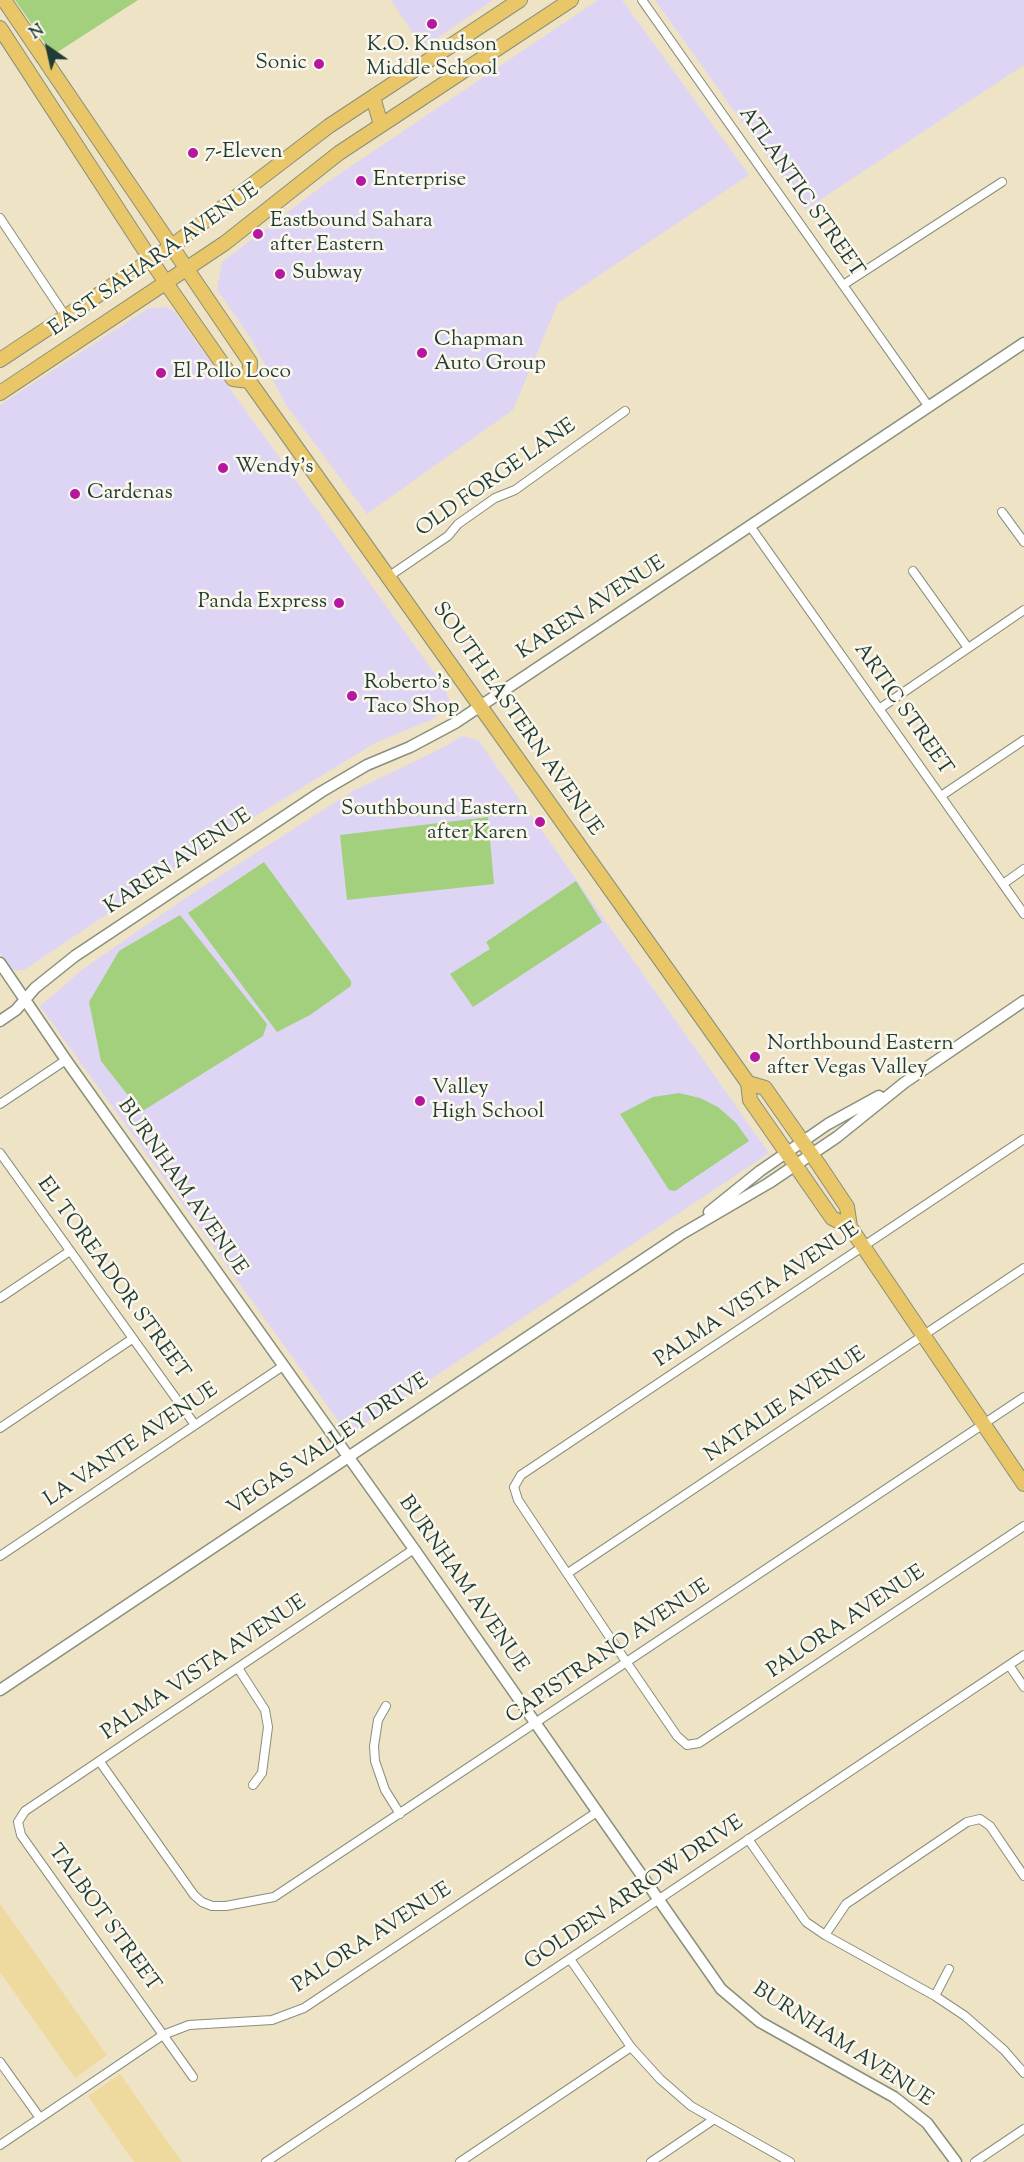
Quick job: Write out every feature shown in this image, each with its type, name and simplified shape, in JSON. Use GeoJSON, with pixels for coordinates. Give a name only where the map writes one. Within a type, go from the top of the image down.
{"type":"FeatureCollection","features":[{"type":"Feature","properties":{"kind":"main road","name":"SOUTH EASTERN AVENUE"},"geometry":{"type":"LineString","coordinates":[[4,0],[250,362],[249,381],[748,1083],[750,1100],[831,1218],[850,1227]]}},
{"type":"Feature","properties":{"kind":"main road","name":"EAST SAHARA AVENUE"},"geometry":{"type":"LineString","coordinates":[[0,360],[172,246],[309,141],[520,0]]}},
{"type":"Feature","properties":{"kind":"main road","name":"EAST SAHARA AVENUE"},"geometry":{"type":"LineString","coordinates":[[0,393],[187,270],[225,243],[318,169],[381,124],[571,0]]}},
{"type":"Feature","properties":{"kind":"main road","name":"SOUTH EASTERN AVENUE"},"geometry":{"type":"LineString","coordinates":[[0,26],[166,283],[233,379],[249,381]]}},
{"type":"Feature","properties":{"kind":"main road"},"geometry":{"type":"LineString","coordinates":[[0,26],[11,30],[40,70],[47,73],[53,71]]}},
{"type":"Feature","properties":{"kind":"main road"},"geometry":{"type":"LineString","coordinates":[[373,97],[381,124]]}},
{"type":"Feature","properties":{"kind":"main road","name":"SOUTH EASTERN AVENUE"},"geometry":{"type":"LineString","coordinates":[[748,1083],[765,1088],[811,1154],[847,1207],[850,1227],[1024,1484]]}},
{"type":"Feature","properties":{"kind":"street","name":"ATLANTIC STREET"},"geometry":{"type":"LineString","coordinates":[[642,0],[928,407]]}},
{"type":"Feature","properties":{"kind":"street"},"geometry":{"type":"LineString","coordinates":[[843,285],[1002,182]]}},
{"type":"Feature","properties":{"kind":"street"},"geometry":{"type":"LineString","coordinates":[[0,218],[66,317]]}},
{"type":"Feature","properties":{"kind":"street","name":"KAREN AVENUE"},"geometry":{"type":"LineString","coordinates":[[0,1021],[16,1010],[75,956],[321,792],[367,765],[410,747],[480,706],[1024,343]]}},
{"type":"Feature","properties":{"kind":"street","name":"OLD FORGE LANE"},"geometry":{"type":"LineString","coordinates":[[388,577],[448,536],[458,524],[495,498],[515,490],[625,411]]}},
{"type":"Feature","properties":{"kind":"street"},"geometry":{"type":"LineString","coordinates":[[1002,512],[1024,542]]}},
{"type":"Feature","properties":{"kind":"street","name":"ARTIC STREET"},"geometry":{"type":"LineString","coordinates":[[750,526],[1024,914]]}},
{"type":"Feature","properties":{"kind":"street"},"geometry":{"type":"LineString","coordinates":[[913,571],[968,648]]}},
{"type":"Feature","properties":{"kind":"street"},"geometry":{"type":"LineString","coordinates":[[879,709],[1024,610]]}},
{"type":"Feature","properties":{"kind":"street"},"geometry":{"type":"LineString","coordinates":[[941,796],[1024,740]]}},
{"type":"Feature","properties":{"kind":"street"},"geometry":{"type":"LineString","coordinates":[[1003,884],[1024,869]]}},
{"type":"Feature","properties":{"kind":"street","name":"BURNHAM AVENUE"},"geometry":{"type":"LineString","coordinates":[[0,963],[66,1060],[414,1549],[721,1989],[759,2022],[894,2097],[927,2123],[956,2162]]}},
{"type":"Feature","properties":{"kind":"street","name":"VEGAS VALLEY DRIVE"},"geometry":{"type":"LineString","coordinates":[[0,1690],[680,1235],[795,1165],[903,1083],[1024,1001]]}},
{"type":"Feature","properties":{"kind":"street"},"geometry":{"type":"LineString","coordinates":[[0,1104],[66,1060]]}},
{"type":"Feature","properties":{"kind":"street","name":"VEGAS VALLEY DRIVE"},"geometry":{"type":"LineString","coordinates":[[680,1235],[786,1153],[828,1124],[903,1083]]}},
{"type":"Feature","properties":{"kind":"street","name":"PALMA VISTA AVENUE"},"geometry":{"type":"LineString","coordinates":[[568,1574],[518,1500],[514,1487],[521,1475],[1024,1139]]}},
{"type":"Feature","properties":{"kind":"street","name":"EL TOREADOR STREET"},"geometry":{"type":"LineString","coordinates":[[0,1153],[195,1425]]}},
{"type":"Feature","properties":{"kind":"street"},"geometry":{"type":"LineString","coordinates":[[0,1298],[70,1251]]}},
{"type":"Feature","properties":{"kind":"street","name":"NATALIE AVENUE"},"geometry":{"type":"LineString","coordinates":[[568,1574],[1024,1268]]}},
{"type":"Feature","properties":{"kind":"street"},"geometry":{"type":"LineString","coordinates":[[0,1428],[132,1339]]}},
{"type":"Feature","properties":{"kind":"street","name":"LA VANTE AVENUE"},"geometry":{"type":"LineString","coordinates":[[0,1556],[284,1366]]}},
{"type":"Feature","properties":{"kind":"street","name":"CAPISTRANO AVENUE"},"geometry":{"type":"LineString","coordinates":[[100,1762],[202,1902],[212,1906],[226,1906],[274,1897],[1024,1397]]}},
{"type":"Feature","properties":{"kind":"street","name":"PALORA AVENUE"},"geometry":{"type":"LineString","coordinates":[[627,1663],[677,1736],[687,1745],[699,1743],[1024,1526]]}},
{"type":"Feature","properties":{"kind":"street","name":"PALMA VISTA AVENUE"},"geometry":{"type":"LineString","coordinates":[[18,1822],[26,1811],[414,1549]]}},
{"type":"Feature","properties":{"kind":"street"},"geometry":{"type":"LineString","coordinates":[[568,1574],[627,1663]]}},
{"type":"Feature","properties":{"kind":"street","name":"GOLDEN ARROW DRIVE"},"geometry":{"type":"LineString","coordinates":[[266,2162],[1024,1655]]}},
{"type":"Feature","properties":{"kind":"street"},"geometry":{"type":"LineString","coordinates":[[1009,1665],[1024,1687]]}},
{"type":"Feature","properties":{"kind":"street"},"geometry":{"type":"LineString","coordinates":[[238,1668],[265,1710],[268,1727],[262,1773],[253,1785]]}},
{"type":"Feature","properties":{"kind":"street"},"geometry":{"type":"LineString","coordinates":[[386,1706],[378,1720],[374,1746],[375,1761],[385,1790],[400,1815]]}},
{"type":"Feature","properties":{"kind":"street","name":"PALORA AVENUE"},"geometry":{"type":"LineString","coordinates":[[0,2145],[163,2035],[189,2025],[219,2021],[272,2020],[304,2008],[597,1812]]}},
{"type":"Feature","properties":{"kind":"street"},"geometry":{"type":"LineString","coordinates":[[825,1935],[846,1904],[968,1822],[980,1819],[990,1826],[1024,1876]]}},
{"type":"Feature","properties":{"kind":"street","name":"TALBOT STREET"},"geometry":{"type":"LineString","coordinates":[[18,1822],[21,1836],[193,2077]]}},
{"type":"Feature","properties":{"kind":"street"},"geometry":{"type":"LineString","coordinates":[[748,1839],[796,1911],[825,1935],[935,1996],[965,2016],[1004,2050],[1024,2073]]}},
{"type":"Feature","properties":{"kind":"street"},"geometry":{"type":"LineString","coordinates":[[570,1959],[631,2047],[660,2079],[691,2106],[790,2162]]}},
{"type":"Feature","properties":{"kind":"street"},"geometry":{"type":"LineString","coordinates":[[935,1996],[949,1969]]}},
{"type":"Feature","properties":{"kind":"street"},"geometry":{"type":"LineString","coordinates":[[460,2162],[631,2047]]}},
{"type":"Feature","properties":{"kind":"street"},"geometry":{"type":"LineString","coordinates":[[0,2062],[40,2118]]}},
{"type":"Feature","properties":{"kind":"street"},"geometry":{"type":"LineString","coordinates":[[651,2162],[713,2120]]}},
{"type":"Feature","properties":{"kind":"street"},"geometry":{"type":"LineString","coordinates":[[975,2162],[1024,2129]]}},
{"type":"Feature","properties":{"kind":"shaded area","name":"K.O. Knudson Middle School"},"geometry":{"type":"Polygon","coordinates":[[[391,0],[493,0],[423,48],[391,0]]]}},
{"type":"Feature","properties":{"kind":"shaded area"},"geometry":{"type":"Polygon","coordinates":[[[598,0],[622,0],[749,175],[558,303],[513,410],[367,514],[286,405],[253,342],[217,289],[222,262],[326,183],[598,0]]]}},
{"type":"Feature","properties":{"kind":"shaded area"},"geometry":{"type":"Polygon","coordinates":[[[655,0],[1024,0],[1024,65],[805,210],[655,0]]]}},
{"type":"Feature","properties":{"kind":"shaded area"},"geometry":{"type":"Polygon","coordinates":[[[166,307],[174,311],[443,685],[452,706],[431,720],[375,743],[231,831],[24,970],[12,970],[0,953],[0,405],[149,308],[166,307]]]}},
{"type":"Feature","properties":{"kind":"shaded area","name":"Valley High School"},"geometry":{"type":"Polygon","coordinates":[[[462,736],[478,740],[769,1153],[352,1432],[344,1429],[40,1006],[83,969],[187,897],[353,791],[462,736]]]}},
{"type":"Feature","properties":{"kind":"green space"},"geometry":{"type":"Polygon","coordinates":[[[15,0],[138,0],[53,55],[15,0]]]}},
{"type":"Feature","properties":{"kind":"green space"},"geometry":{"type":"Polygon","coordinates":[[[488,817],[494,884],[347,900],[340,835],[488,817]]]}},
{"type":"Feature","properties":{"kind":"green space"},"geometry":{"type":"Polygon","coordinates":[[[264,862],[351,981],[351,986],[310,1015],[277,1032],[188,913],[264,862]]]}},
{"type":"Feature","properties":{"kind":"green space"},"geometry":{"type":"Polygon","coordinates":[[[576,881],[602,922],[473,1007],[450,974],[490,949],[486,942],[576,881]]]}},
{"type":"Feature","properties":{"kind":"green space"},"geometry":{"type":"Polygon","coordinates":[[[180,915],[267,1024],[263,1036],[141,1112],[101,1061],[89,1002],[119,951],[180,915]]]}},
{"type":"Feature","properties":{"kind":"green space"},"geometry":{"type":"Polygon","coordinates":[[[679,1093],[700,1098],[718,1107],[736,1123],[749,1141],[675,1191],[669,1190],[620,1114],[653,1097],[679,1093]]]}},
{"type":"Feature","properties":{"kind":"sand"},"geometry":{"type":"Polygon","coordinates":[[[0,1904],[107,2055],[75,2078],[0,1972],[0,1904]]]}},
{"type":"Feature","properties":{"kind":"sand"},"geometry":{"type":"Polygon","coordinates":[[[120,2074],[182,2162],[134,2162],[88,2096],[120,2074]]]}},
{"type":"Feature","properties":{"kind":"place","name":"K.O. Knudson Middle School"},"geometry":{"type":"Point","coordinates":[432,24]}},
{"type":"Feature","properties":{"kind":"place","name":"Sonic"},"geometry":{"type":"Point","coordinates":[319,64]}},
{"type":"Feature","properties":{"kind":"place","name":"7-Eleven"},"geometry":{"type":"Point","coordinates":[193,153]}},
{"type":"Feature","properties":{"kind":"place","name":"Enterprise"},"geometry":{"type":"Point","coordinates":[361,181]}},
{"type":"Feature","properties":{"kind":"place","name":"Eastbound Sahara after Eastern"},"geometry":{"type":"Point","coordinates":[258,234]}},
{"type":"Feature","properties":{"kind":"place","name":"Subway"},"geometry":{"type":"Point","coordinates":[280,274]}},
{"type":"Feature","properties":{"kind":"place","name":"Chapman Auto Group"},"geometry":{"type":"Point","coordinates":[422,353]}},
{"type":"Feature","properties":{"kind":"place","name":"El Pollo Loco"},"geometry":{"type":"Point","coordinates":[161,373]}},
{"type":"Feature","properties":{"kind":"place","name":"Wendy's"},"geometry":{"type":"Point","coordinates":[223,468]}},
{"type":"Feature","properties":{"kind":"place","name":"Cardenas"},"geometry":{"type":"Point","coordinates":[75,494]}},
{"type":"Feature","properties":{"kind":"place","name":"Panda Express"},"geometry":{"type":"Point","coordinates":[339,603]}},
{"type":"Feature","properties":{"kind":"place","name":"Roberto's Taco Shop"},"geometry":{"type":"Point","coordinates":[352,696]}},
{"type":"Feature","properties":{"kind":"place","name":"Southbound Eastern after Karen"},"geometry":{"type":"Point","coordinates":[540,822]}},
{"type":"Feature","properties":{"kind":"place","name":"Northbound Eastern after Vegas Valley"},"geometry":{"type":"Point","coordinates":[755,1057]}},
{"type":"Feature","properties":{"kind":"place","name":"Valley High School"},"geometry":{"type":"Point","coordinates":[420,1101]}}]}
